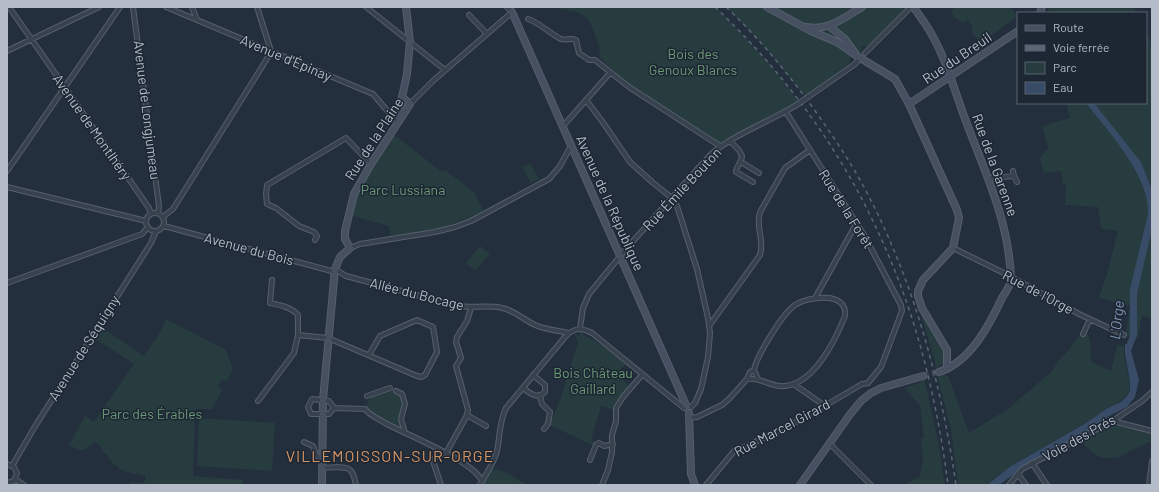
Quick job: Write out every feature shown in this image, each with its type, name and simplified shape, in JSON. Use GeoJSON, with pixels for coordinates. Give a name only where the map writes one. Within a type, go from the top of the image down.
{"type":"FeatureCollection","features":[{"type":"Feature","properties":{"kind":"main road"},"geometry":{"type":"LineString","coordinates":[[399,120],[398,116],[407,74],[410,42],[406,7]]}},
{"type":"Feature","properties":{"kind":"main road"},"geometry":{"type":"LineString","coordinates":[[768,7],[799,25],[837,42],[895,79],[909,104],[957,210],[959,218],[953,248],[923,280],[918,291],[922,308],[947,350],[947,369]]}},
{"type":"Feature","properties":{"kind":"main road"},"geometry":{"type":"LineString","coordinates":[[799,25],[816,28],[828,26],[862,7]]}},
{"type":"Feature","properties":{"kind":"main road","name":"Rue de la Garenne"},"geometry":{"type":"LineString","coordinates":[[912,7],[932,34],[951,76],[972,136],[989,178],[1006,237],[1010,276],[1010,282],[985,331],[969,351],[954,365],[938,372]]}},
{"type":"Feature","properties":{"kind":"main road","name":"Avenue de la République"},"geometry":{"type":"LineString","coordinates":[[510,9],[621,256],[688,411]]}},
{"type":"Feature","properties":{"kind":"main road"},"geometry":{"type":"LineString","coordinates":[[827,37],[828,26]]}},
{"type":"Feature","properties":{"kind":"main road"},"geometry":{"type":"LineString","coordinates":[[828,26],[845,39],[859,57]]}},
{"type":"Feature","properties":{"kind":"main road","name":"Rue du Breuil"},"geometry":{"type":"LineString","coordinates":[[909,104],[1017,32]]}},
{"type":"Feature","properties":{"kind":"main road"},"geometry":{"type":"LineString","coordinates":[[402,97],[410,104]]}},
{"type":"Feature","properties":{"kind":"main road","name":"Rue de la Plaine"},"geometry":{"type":"LineString","coordinates":[[350,248],[344,235],[354,194],[371,164],[410,104]]}},
{"type":"Feature","properties":{"kind":"main road"},"geometry":{"type":"LineString","coordinates":[[322,485],[322,415],[335,270],[340,258],[350,248]]}},
{"type":"Feature","properties":{"kind":"main road"},"geometry":{"type":"LineString","coordinates":[[800,485],[829,443],[861,401],[871,393],[893,384],[923,376]]}},
{"type":"Feature","properties":{"kind":"main road"},"geometry":{"type":"LineString","coordinates":[[688,411],[691,474],[695,485]]}},
{"type":"Feature","properties":{"kind":"street","name":"Avenue de Montlhéry"},"geometry":{"type":"LineString","coordinates":[[9,7],[149,208],[151,214]]}},
{"type":"Feature","properties":{"kind":"street"},"geometry":{"type":"LineString","coordinates":[[7,51],[98,7]]}},
{"type":"Feature","properties":{"kind":"street"},"geometry":{"type":"LineString","coordinates":[[7,171],[120,7]]}},
{"type":"Feature","properties":{"kind":"street","name":"Avenue de Longjumeau"},"geometry":{"type":"LineString","coordinates":[[133,7],[159,206],[158,213]]}},
{"type":"Feature","properties":{"kind":"street","name":"Avenue d'Épinay"},"geometry":{"type":"LineString","coordinates":[[166,7],[373,94],[399,120]]}},
{"type":"Feature","properties":{"kind":"street"},"geometry":{"type":"LineString","coordinates":[[192,7],[197,20]]}},
{"type":"Feature","properties":{"kind":"street"},"geometry":{"type":"LineString","coordinates":[[163,217],[173,209],[271,51],[257,7]]}},
{"type":"Feature","properties":{"kind":"street"},"geometry":{"type":"LineString","coordinates":[[366,7],[444,70]]}},
{"type":"Feature","properties":{"kind":"street","name":"Rue de la Garenne"},"geometry":{"type":"LineString","coordinates":[[865,52],[912,7]]}},
{"type":"Feature","properties":{"kind":"street","name":"Rue de la Plaine"},"geometry":{"type":"LineString","coordinates":[[410,104],[444,70],[487,34],[510,9]]}},
{"type":"Feature","properties":{"kind":"street"},"geometry":{"type":"LineString","coordinates":[[469,15],[487,34]]}},
{"type":"Feature","properties":{"kind":"street"},"geometry":{"type":"LineString","coordinates":[[528,19],[539,24],[561,39],[574,38],[576,40],[579,53],[589,60],[595,60],[629,87],[720,146]]}},
{"type":"Feature","properties":{"kind":"street","name":"Rue Émile Bouton"},"geometry":{"type":"LineString","coordinates":[[580,328],[582,308],[587,297],[710,155],[720,146],[786,112],[854,64],[859,57]]}},
{"type":"Feature","properties":{"kind":"street"},"geometry":{"type":"LineString","coordinates":[[563,126],[610,73]]}},
{"type":"Feature","properties":{"kind":"street"},"geometry":{"type":"LineString","coordinates":[[586,100],[630,162],[672,198],[677,206],[697,269],[709,326],[709,351],[704,376],[695,404],[688,411]]}},
{"type":"Feature","properties":{"kind":"street","name":"Rue de la Forêt"},"geometry":{"type":"LineString","coordinates":[[786,112],[858,224],[902,308],[881,367],[868,383]]}},
{"type":"Feature","properties":{"kind":"street"},"geometry":{"type":"LineString","coordinates":[[315,240],[317,236],[314,232],[299,226],[276,208],[267,204],[267,185],[346,138],[371,164]]}},
{"type":"Feature","properties":{"kind":"street"},"geometry":{"type":"LineString","coordinates":[[730,141],[742,156],[736,172],[753,182]]}},
{"type":"Feature","properties":{"kind":"street"},"geometry":{"type":"LineString","coordinates":[[350,248],[360,244],[441,231],[471,221],[549,179],[560,166],[571,146]]}},
{"type":"Feature","properties":{"kind":"street"},"geometry":{"type":"LineString","coordinates":[[709,326],[760,255],[762,244],[758,220],[760,212],[782,173],[788,164],[810,150]]}},
{"type":"Feature","properties":{"kind":"street"},"geometry":{"type":"LineString","coordinates":[[741,162],[759,173]]}},
{"type":"Feature","properties":{"kind":"street"},"geometry":{"type":"LineString","coordinates":[[1013,171],[1017,182]]}},
{"type":"Feature","properties":{"kind":"street"},"geometry":{"type":"LineString","coordinates":[[989,178],[1014,176]]}},
{"type":"Feature","properties":{"kind":"street"},"geometry":{"type":"LineString","coordinates":[[7,187],[146,221]]}},
{"type":"Feature","properties":{"kind":"street"},"geometry":{"type":"LineString","coordinates":[[158,213],[163,217],[164,226],[162,229],[156,231],[150,230],[146,221],[151,214],[158,213]]}},
{"type":"Feature","properties":{"kind":"street"},"geometry":{"type":"LineString","coordinates":[[815,298],[855,226],[858,224]]}},
{"type":"Feature","properties":{"kind":"street","name":"Avenue du Bois"},"geometry":{"type":"LineString","coordinates":[[164,226],[335,270]]}},
{"type":"Feature","properties":{"kind":"street"},"geometry":{"type":"LineString","coordinates":[[7,283],[142,234],[148,227]]}},
{"type":"Feature","properties":{"kind":"street","name":"Avenue de Séquigny"},"geometry":{"type":"LineString","coordinates":[[12,466],[35,426],[151,243],[156,231]]}},
{"type":"Feature","properties":{"kind":"street","name":"Rue de l'Orge"},"geometry":{"type":"LineString","coordinates":[[953,248],[1124,335]]}},
{"type":"Feature","properties":{"kind":"street","name":"Allée du Bocage"},"geometry":{"type":"LineString","coordinates":[[335,270],[346,276],[452,304],[471,308],[504,308],[536,326],[568,333]]}},
{"type":"Feature","properties":{"kind":"street"},"geometry":{"type":"LineString","coordinates":[[258,401],[294,353],[298,335],[298,315],[284,306],[270,303],[272,280]]}},
{"type":"Feature","properties":{"kind":"street"},"geometry":{"type":"LineString","coordinates":[[481,483],[496,453],[503,414],[568,333],[580,328],[592,333],[688,411],[693,418],[726,403],[747,379],[750,372],[754,370],[759,354],[787,313],[795,305],[815,298],[824,297],[838,301],[844,307],[846,311],[845,316],[834,341],[823,358],[802,381],[794,385],[779,386],[758,379],[747,379]]}},
{"type":"Feature","properties":{"kind":"street"},"geometry":{"type":"LineString","coordinates":[[441,485],[433,461],[437,455],[446,453],[467,415],[468,406],[456,366],[461,358],[456,342],[457,337],[467,322],[471,308]]}},
{"type":"Feature","properties":{"kind":"street"},"geometry":{"type":"LineString","coordinates":[[1083,334],[1090,319]]}},
{"type":"Feature","properties":{"kind":"street"},"geometry":{"type":"LineString","coordinates":[[298,335],[328,338],[421,377],[425,375],[437,352],[433,327],[417,320],[395,329],[380,336],[369,355]]}},
{"type":"Feature","properties":{"kind":"street"},"geometry":{"type":"LineString","coordinates":[[754,370],[758,379]]}},
{"type":"Feature","properties":{"kind":"street"},"geometry":{"type":"LineString","coordinates":[[523,388],[532,395],[540,396],[545,392],[545,385],[533,375]]}},
{"type":"Feature","properties":{"kind":"street"},"geometry":{"type":"LineString","coordinates":[[602,485],[608,470],[613,444],[612,435],[616,421],[616,408],[642,375]]}},
{"type":"Feature","properties":{"kind":"street"},"geometry":{"type":"LineString","coordinates":[[868,383],[871,393]]}},
{"type":"Feature","properties":{"kind":"street","name":"Rue Marcel Girard"},"geometry":{"type":"LineString","coordinates":[[706,485],[735,450],[749,445],[804,418],[862,384],[868,383]]}},
{"type":"Feature","properties":{"kind":"street"},"geometry":{"type":"LineString","coordinates":[[794,385],[822,404]]}},
{"type":"Feature","properties":{"kind":"street"},"geometry":{"type":"LineString","coordinates":[[367,396],[390,388]]}},
{"type":"Feature","properties":{"kind":"street"},"geometry":{"type":"LineString","coordinates":[[396,391],[402,394],[405,404],[401,419],[405,433]]}},
{"type":"Feature","properties":{"kind":"street","name":"Voie des Prés"},"geometry":{"type":"LineString","coordinates":[[1009,485],[1018,474],[1032,464],[1114,420],[1142,401],[1152,392]]}},
{"type":"Feature","properties":{"kind":"street"},"geometry":{"type":"LineString","coordinates":[[540,396],[542,404],[550,412],[548,424],[544,429]]}},
{"type":"Feature","properties":{"kind":"street"},"geometry":{"type":"LineString","coordinates":[[312,400],[323,400],[329,401],[334,408],[329,414],[322,415],[311,414],[308,407],[312,400]]}},
{"type":"Feature","properties":{"kind":"street"},"geometry":{"type":"LineString","coordinates":[[334,408],[365,409],[368,413],[379,420],[446,453],[476,472],[481,483]]}},
{"type":"Feature","properties":{"kind":"street"},"geometry":{"type":"LineString","coordinates":[[467,415],[486,426]]}},
{"type":"Feature","properties":{"kind":"street"},"geometry":{"type":"LineString","coordinates":[[1114,420],[1120,423],[1152,431]]}},
{"type":"Feature","properties":{"kind":"street"},"geometry":{"type":"LineString","coordinates":[[304,442],[313,446],[316,455],[322,460]]}},
{"type":"Feature","properties":{"kind":"street"},"geometry":{"type":"LineString","coordinates":[[590,460],[596,445],[599,443],[604,446],[613,444]]}},
{"type":"Feature","properties":{"kind":"street"},"geometry":{"type":"LineString","coordinates":[[829,443],[871,485]]}},
{"type":"Feature","properties":{"kind":"street"},"geometry":{"type":"LineString","coordinates":[[1149,485],[1152,461]]}},
{"type":"Feature","properties":{"kind":"street"},"geometry":{"type":"LineString","coordinates":[[7,464],[12,466],[17,473],[15,479],[8,483]]}},
{"type":"Feature","properties":{"kind":"street"},"geometry":{"type":"LineString","coordinates":[[1032,464],[1047,485]]}},
{"type":"Feature","properties":{"kind":"street"},"geometry":{"type":"LineString","coordinates":[[322,468],[350,469],[353,473],[356,485]]}},
{"type":"Feature","properties":{"kind":"street"},"geometry":{"type":"LineString","coordinates":[[1018,474],[1026,485]]}},
{"type":"Feature","properties":{"kind":"street"},"geometry":{"type":"LineString","coordinates":[[15,479],[24,485]]}},
{"type":"Feature","properties":{"kind":"green space","name":"Bois des Genoux Blancs"},"geometry":{"type":"Polygon","coordinates":[[[556,7],[715,7],[738,29],[780,77],[799,102],[720,146],[630,86],[599,57],[600,48],[589,20],[578,12],[559,9],[556,7]]]}},
{"type":"Feature","properties":{"kind":"green space"},"geometry":{"type":"Polygon","coordinates":[[[726,7],[908,7],[874,42],[868,46],[862,46],[862,52],[859,55],[856,52],[852,56],[849,63],[805,97],[767,50],[726,7]]]}},
{"type":"Feature","properties":{"kind":"green space"},"geometry":{"type":"Polygon","coordinates":[[[954,7],[1010,7],[1017,16],[982,43],[972,33],[972,25],[968,20],[963,23],[954,17],[951,12],[954,7]]]}},
{"type":"Feature","properties":{"kind":"green space"},"geometry":{"type":"Polygon","coordinates":[[[1048,7],[1134,7],[1136,12],[1049,12],[1048,7]]]}},
{"type":"Feature","properties":{"kind":"green space"},"geometry":{"type":"Polygon","coordinates":[[[1147,35],[1152,45],[1152,319],[1142,315],[1138,339],[1128,336],[1126,333],[1130,306],[1099,298],[1108,271],[1118,231],[1101,229],[1098,207],[1065,205],[1066,185],[1063,184],[1061,171],[1044,173],[1040,158],[1048,148],[1042,126],[1070,118],[1066,104],[1147,104],[1147,35]]]}},
{"type":"Feature","properties":{"kind":"green space","name":"Parc Lussiana"},"geometry":{"type":"Polygon","coordinates":[[[393,134],[442,172],[445,170],[474,192],[484,211],[473,217],[450,225],[391,237],[389,226],[351,215],[359,189],[393,134]]]}},
{"type":"Feature","properties":{"kind":"green space"},"geometry":{"type":"Polygon","coordinates":[[[530,163],[539,179],[531,183],[522,167],[530,163]]]}},
{"type":"Feature","properties":{"kind":"green space"},"geometry":{"type":"Polygon","coordinates":[[[480,246],[490,254],[475,271],[466,263],[480,246]]]}},
{"type":"Feature","properties":{"kind":"green space"},"geometry":{"type":"Polygon","coordinates":[[[920,307],[945,350],[943,364],[936,369],[919,308],[920,307]]]}},
{"type":"Feature","properties":{"kind":"green space","name":"Parc des Érables"},"geometry":{"type":"Polygon","coordinates":[[[166,319],[226,350],[233,369],[226,382],[222,379],[218,386],[223,389],[212,409],[195,409],[193,476],[243,480],[243,485],[130,485],[130,482],[142,483],[146,479],[145,475],[140,475],[139,473],[131,474],[131,472],[124,472],[123,469],[120,470],[95,441],[84,450],[79,450],[69,445],[85,416],[94,422],[134,364],[94,338],[101,327],[144,356],[158,336],[166,319]]]}},
{"type":"Feature","properties":{"kind":"green space","name":"Bois Château Gaillard"},"geometry":{"type":"Polygon","coordinates":[[[574,333],[579,336],[581,333],[604,347],[626,364],[617,373],[629,386],[614,410],[601,406],[591,440],[596,442],[594,446],[550,425],[560,400],[578,342],[574,333]]]}},
{"type":"Feature","properties":{"kind":"green space"},"geometry":{"type":"Polygon","coordinates":[[[1087,333],[1090,339],[1091,362],[1111,371],[1117,346],[1124,347],[1124,358],[1130,381],[1129,393],[1120,402],[1011,466],[986,485],[958,485],[951,429],[937,375],[941,374],[948,376],[969,433],[1008,409],[1051,372],[1080,334],[1087,333]]]}},
{"type":"Feature","properties":{"kind":"green space"},"geometry":{"type":"Polygon","coordinates":[[[924,378],[938,441],[945,485],[904,485],[920,476],[923,460],[921,439],[924,437],[920,405],[904,388],[919,383],[924,378]]]}},
{"type":"Feature","properties":{"kind":"green space"},"geometry":{"type":"Polygon","coordinates":[[[390,389],[402,396],[405,404],[401,416],[405,433],[379,420],[365,409],[371,397],[390,389]]]}},
{"type":"Feature","properties":{"kind":"green space"},"geometry":{"type":"Polygon","coordinates":[[[199,418],[275,423],[272,471],[197,466],[199,418]]]}},
{"type":"Feature","properties":{"kind":"green space"},"geometry":{"type":"Polygon","coordinates":[[[1114,425],[1150,434],[1151,440],[1148,443],[1119,457],[1109,458],[1102,458],[1096,455],[1082,443],[1109,426],[1114,425]]]}},
{"type":"Feature","properties":{"kind":"green space"},"geometry":{"type":"Polygon","coordinates":[[[489,468],[506,472],[527,485],[487,485],[482,482],[489,468]]]}},
{"type":"Feature","properties":{"kind":"water","name":"L'Orge"},"geometry":{"type":"Polygon","coordinates":[[[1087,104],[1095,104],[1141,162],[1152,190],[1152,229],[1137,294],[1137,335],[1131,351],[1139,380],[1135,397],[1127,407],[1111,415],[1078,437],[1032,461],[999,485],[987,485],[1011,466],[1086,423],[1106,409],[1121,402],[1130,391],[1125,344],[1127,344],[1130,335],[1130,289],[1148,210],[1146,196],[1141,182],[1134,167],[1115,139],[1087,104]]]}},
{"type":"Feature","properties":{"kind":"tunnel"},"geometry":{"type":"LineString","coordinates":[[923,376],[939,372]]}},
{"type":"Feature","properties":{"kind":"railway"},"geometry":{"type":"LineString","coordinates":[[715,7],[740,32],[787,85],[828,142],[864,203],[892,264],[914,325],[938,421],[948,485]]}},
{"type":"Feature","properties":{"kind":"railway"},"geometry":{"type":"LineString","coordinates":[[726,7],[771,54],[811,105],[852,167],[865,189],[882,224],[898,260],[911,296],[934,370],[950,446],[956,485]]}},
{"type":"Feature","properties":{"kind":"district","name":"VILLEMOISSON-SUR-ORGE"},"geometry":{"type":"Point","coordinates":[390,456]}}]}
